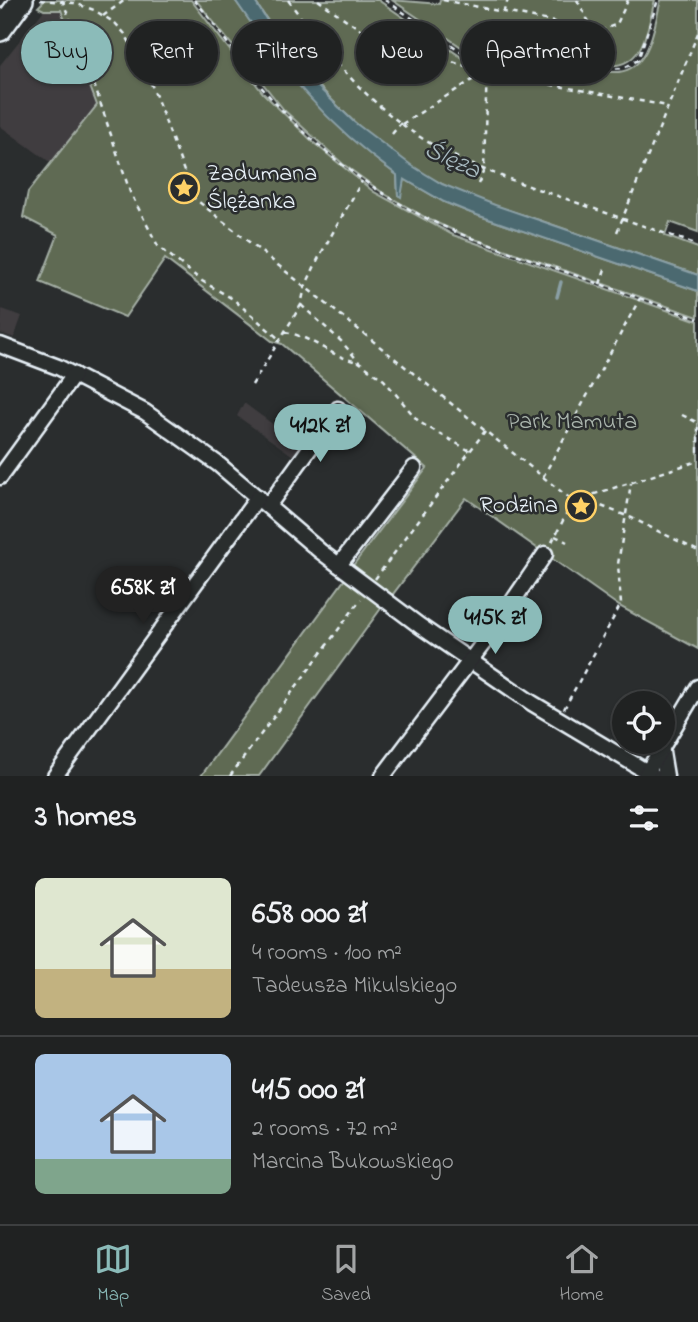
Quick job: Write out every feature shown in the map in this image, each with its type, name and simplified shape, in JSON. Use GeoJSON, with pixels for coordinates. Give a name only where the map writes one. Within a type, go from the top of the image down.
{"type":"FeatureCollection","features":[{"type":"Feature","properties":{"kind":"main road"},"geometry":{"type":"LineString","coordinates":[[0,30],[22,0]]}},
{"type":"Feature","properties":{"kind":"street"},"geometry":{"type":"LineString","coordinates":[[0,345],[74,375],[145,412],[263,501],[339,565],[469,660],[558,720],[649,775],[661,754]]}},
{"type":"Feature","properties":{"kind":"street"},"geometry":{"type":"LineString","coordinates":[[0,477],[5,458],[74,375]]}},
{"type":"Feature","properties":{"kind":"street"},"geometry":{"type":"LineString","coordinates":[[54,776],[263,501],[338,409]]}},
{"type":"Feature","properties":{"kind":"street"},"geometry":{"type":"LineString","coordinates":[[339,565],[414,468]]}},
{"type":"Feature","properties":{"kind":"street"},"geometry":{"type":"LineString","coordinates":[[383,776],[545,554]]}},
{"type":"Feature","properties":{"kind":"street"},"geometry":{"type":"LineString","coordinates":[[675,729],[698,687]]}},
{"type":"Feature","properties":{"kind":"street"},"geometry":{"type":"LineString","coordinates":[[662,754],[666,776]]}},
{"type":"Feature","properties":{"kind":"path"},"geometry":{"type":"LineString","coordinates":[[40,0],[62,1],[103,16],[125,34],[141,58],[194,198],[573,501]]}},
{"type":"Feature","properties":{"kind":"path"},"geometry":{"type":"LineString","coordinates":[[103,16],[125,0]]}},
{"type":"Feature","properties":{"kind":"path"},"geometry":{"type":"LineString","coordinates":[[194,0],[265,92],[311,138],[362,181],[431,222],[698,319]]}},
{"type":"Feature","properties":{"kind":"path"},"geometry":{"type":"LineString","coordinates":[[288,0],[336,63],[401,124],[440,149],[484,170],[698,245]]}},
{"type":"Feature","properties":{"kind":"path"},"geometry":{"type":"LineString","coordinates":[[318,0],[377,39],[461,65]]}},
{"type":"Feature","properties":{"kind":"path"},"geometry":{"type":"LineString","coordinates":[[385,0],[461,51]]}},
{"type":"Feature","properties":{"kind":"path"},"geometry":{"type":"LineString","coordinates":[[443,0],[543,21]]}},
{"type":"Feature","properties":{"kind":"path"},"geometry":{"type":"LineString","coordinates":[[503,13],[508,0]]}},
{"type":"Feature","properties":{"kind":"path"},"geometry":{"type":"LineString","coordinates":[[577,0],[588,21]]}},
{"type":"Feature","properties":{"kind":"path"},"geometry":{"type":"LineString","coordinates":[[615,24],[628,0]]}},
{"type":"Feature","properties":{"kind":"path"},"geometry":{"type":"LineString","coordinates":[[615,68],[624,68],[641,55],[658,0]]}},
{"type":"Feature","properties":{"kind":"path"},"geometry":{"type":"LineString","coordinates":[[62,1],[82,48],[130,192],[158,246],[202,281],[233,299],[278,338]]}},
{"type":"Feature","properties":{"kind":"path"},"geometry":{"type":"LineString","coordinates":[[618,232],[698,33]]}},
{"type":"Feature","properties":{"kind":"path"},"geometry":{"type":"LineString","coordinates":[[392,134],[401,124],[466,84]]}},
{"type":"Feature","properties":{"kind":"path"},"geometry":{"type":"LineString","coordinates":[[478,184],[484,170],[485,84]]}},
{"type":"Feature","properties":{"kind":"path"},"geometry":{"type":"LineString","coordinates":[[550,84],[668,106]]}},
{"type":"Feature","properties":{"kind":"path"},"geometry":{"type":"LineString","coordinates":[[252,385],[300,305],[305,287],[362,181]]}},
{"type":"Feature","properties":{"kind":"path"},"geometry":{"type":"LineString","coordinates":[[600,284],[605,269]]}},
{"type":"Feature","properties":{"kind":"path"},"geometry":{"type":"LineString","coordinates":[[543,477],[639,298]]}},
{"type":"Feature","properties":{"kind":"path"},"geometry":{"type":"LineString","coordinates":[[300,305],[341,341],[359,362],[384,380],[419,422],[470,451]]}},
{"type":"Feature","properties":{"kind":"path"},"geometry":{"type":"LineString","coordinates":[[285,332],[299,334],[338,358],[359,362]]}},
{"type":"Feature","properties":{"kind":"path"},"geometry":{"type":"LineString","coordinates":[[682,415],[698,425],[698,456]]}},
{"type":"Feature","properties":{"kind":"path"},"geometry":{"type":"LineString","coordinates":[[371,584],[485,431]]}},
{"type":"Feature","properties":{"kind":"path"},"geometry":{"type":"LineString","coordinates":[[545,554],[573,501],[698,461]]}},
{"type":"Feature","properties":{"kind":"path"},"geometry":{"type":"LineString","coordinates":[[561,716],[621,604],[618,564],[631,483]]}},
{"type":"Feature","properties":{"kind":"path"},"geometry":{"type":"LineString","coordinates":[[581,499],[626,516],[698,551]]}},
{"type":"Feature","properties":{"kind":"path"},"geometry":{"type":"LineString","coordinates":[[555,536],[566,542]]}},
{"type":"Feature","properties":{"kind":"path"},"geometry":{"type":"LineString","coordinates":[[230,776],[365,594]]}},
{"type":"Feature","properties":{"kind":"shaded area"},"geometry":{"type":"Polygon","coordinates":[[[58,8],[65,21],[35,21],[44,10],[58,8]]]}},
{"type":"Feature","properties":{"kind":"shaded area"},"geometry":{"type":"Polygon","coordinates":[[[21,39],[21,84],[89,84],[97,105],[51,163],[0,126],[0,65],[21,39]]]}},
{"type":"Feature","properties":{"kind":"shaded area"},"geometry":{"type":"Polygon","coordinates":[[[2,309],[22,316],[14,338],[0,333],[2,309]]]}},
{"type":"Feature","properties":{"kind":"shaded area"},"geometry":{"type":"Polygon","coordinates":[[[244,403],[304,447],[296,458],[237,416],[244,403]]]}},
{"type":"Feature","properties":{"kind":"green space","name":"Park Mamuta"},"geometry":{"type":"Polygon","coordinates":[[[45,0],[191,0],[207,21],[126,21],[126,84],[218,84],[218,35],[232,53],[232,84],[256,84],[314,143],[374,192],[453,235],[698,321],[698,649],[619,606],[466,498],[390,598],[351,568],[427,468],[282,344],[272,341],[165,259],[125,317],[40,282],[58,235],[23,217],[28,192],[97,105],[89,84],[112,84],[112,21],[65,21],[61,10],[44,10],[38,7],[45,0]]]}},
{"type":"Feature","properties":{"kind":"green space"},"geometry":{"type":"Polygon","coordinates":[[[196,0],[235,0],[251,21],[232,21],[232,45],[218,28],[218,21],[213,21],[196,0]]]}},
{"type":"Feature","properties":{"kind":"green space"},"geometry":{"type":"Polygon","coordinates":[[[254,0],[378,0],[409,21],[356,21],[356,84],[447,84],[447,47],[461,57],[461,84],[615,84],[615,72],[630,69],[645,54],[661,0],[698,0],[698,232],[670,222],[665,236],[698,248],[698,275],[479,200],[442,184],[413,167],[360,127],[317,84],[342,84],[342,21],[269,21],[254,0]]]}},
{"type":"Feature","properties":{"kind":"green space"},"geometry":{"type":"Polygon","coordinates":[[[392,0],[439,4],[440,0],[655,0],[640,49],[627,62],[617,65],[615,21],[461,21],[461,47],[447,37],[447,21],[423,21],[392,0]]]}},
{"type":"Feature","properties":{"kind":"green space"},"geometry":{"type":"Polygon","coordinates":[[[263,84],[300,84],[352,138],[397,175],[398,195],[400,196],[404,179],[444,202],[471,213],[698,291],[698,317],[469,237],[430,220],[383,193],[343,164],[284,110],[263,84]]]}},
{"type":"Feature","properties":{"kind":"green space"},"geometry":{"type":"Polygon","coordinates":[[[345,579],[382,607],[259,776],[201,776],[345,579]]]}},
{"type":"Feature","properties":{"kind":"water"},"geometry":{"type":"Polygon","coordinates":[[[235,0],[254,0],[267,21],[250,21],[235,0]]]}},
{"type":"Feature","properties":{"kind":"water"},"geometry":{"type":"Polygon","coordinates":[[[298,84],[315,84],[354,122],[411,165],[442,184],[698,275],[698,291],[471,213],[444,202],[404,179],[401,197],[398,195],[397,175],[348,136],[298,84]]]}},
{"type":"Feature","properties":{"kind":"waterway"},"geometry":{"type":"LineString","coordinates":[[557,297],[561,282]]}},
{"type":"Feature","properties":{"kind":"place","name":"Zadumana Ślężanka"},"geometry":{"type":"Point","coordinates":[184,188]}},
{"type":"Feature","properties":{"kind":"place","name":"Rodzina"},"geometry":{"type":"Point","coordinates":[581,506]}},
{"type":"Feature","properties":{"kind":"water label","name":"Ślęza"},"geometry":{"type":"Point","coordinates":[452,161]}}]}
